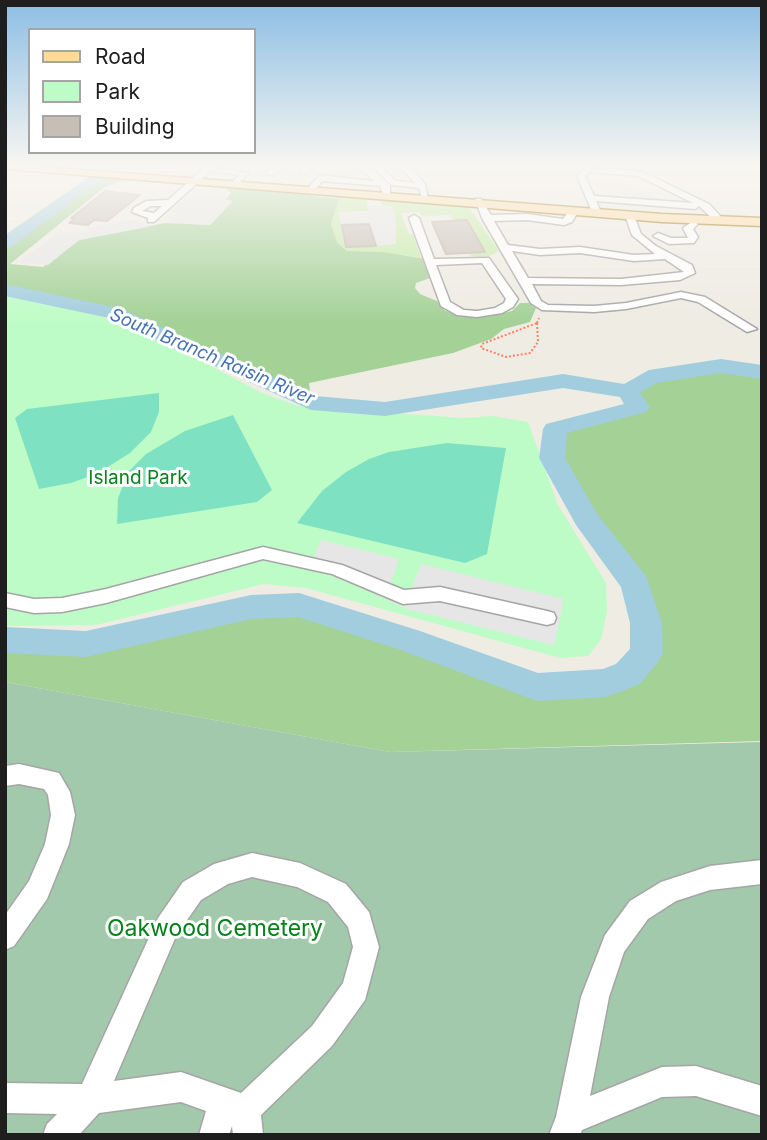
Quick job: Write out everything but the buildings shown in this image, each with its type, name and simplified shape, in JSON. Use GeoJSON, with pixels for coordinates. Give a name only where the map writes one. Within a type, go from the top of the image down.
{"type":"FeatureCollection","features":[{"type":"Feature","properties":{"kind":"main road"},"geometry":{"type":"LineString","coordinates":[[658,217],[762,222]]}},
{"type":"Feature","properties":{"kind":"street"},"geometry":{"type":"LineString","coordinates":[[519,217],[487,218],[540,305],[599,309],[681,295],[701,299],[751,329]]}},
{"type":"Feature","properties":{"kind":"street"},"geometry":{"type":"LineString","coordinates":[[528,217],[564,222],[571,217]]}},
{"type":"Feature","properties":{"kind":"street"},"geometry":{"type":"LineString","coordinates":[[523,281],[602,282],[659,279],[690,273],[688,267],[637,235],[631,217]]}},
{"type":"Feature","properties":{"kind":"street"},"geometry":{"type":"LineString","coordinates":[[716,217],[720,222]]}},
{"type":"Feature","properties":{"kind":"street"},"geometry":{"type":"LineString","coordinates":[[414,218],[445,304],[461,313],[477,314],[498,311],[509,305],[512,299],[485,260]]}},
{"type":"Feature","properties":{"kind":"street"},"geometry":{"type":"LineString","coordinates":[[658,236],[669,241],[691,241],[693,237],[688,228],[693,224]]}},
{"type":"Feature","properties":{"kind":"street"},"geometry":{"type":"LineString","coordinates":[[504,247],[535,251],[580,250],[634,258],[667,256]]}},
{"type":"Feature","properties":{"kind":"street"},"geometry":{"type":"LineString","coordinates":[[535,251],[553,282]]}},
{"type":"Feature","properties":{"kind":"street"},"geometry":{"type":"LineString","coordinates":[[432,262],[510,258]]}},
{"type":"Feature","properties":{"kind":"street"},"geometry":{"type":"LineString","coordinates":[[599,309],[607,297],[602,282]]}},
{"type":"Feature","properties":{"kind":"street"},"geometry":{"type":"LineString","coordinates":[[5,600],[34,606],[62,605],[106,596],[263,553],[336,569],[403,597],[440,594],[547,618]]}},
{"type":"Feature","properties":{"kind":"street"},"geometry":{"type":"LineString","coordinates":[[5,776],[19,774],[51,780],[59,792],[64,815],[57,844],[38,890],[5,937]]}},
{"type":"Feature","properties":{"kind":"street"},"geometry":{"type":"LineString","coordinates":[[58,1135],[91,1100],[167,927],[192,891],[223,873],[252,865],[300,875],[337,894],[360,920],[366,947],[355,990],[322,1036],[239,1115],[214,1135]]}},
{"type":"Feature","properties":{"kind":"street"},"geometry":{"type":"LineString","coordinates":[[568,1127],[595,997],[614,944],[639,910],[670,891],[710,878],[762,872]]}},
{"type":"Feature","properties":{"kind":"street"},"geometry":{"type":"LineString","coordinates":[[568,1127],[662,1082],[696,1081],[762,1101]]}},
{"type":"Feature","properties":{"kind":"street"},"geometry":{"type":"LineString","coordinates":[[5,1098],[91,1100],[181,1087],[239,1115]]}},
{"type":"Feature","properties":{"kind":"path"},"geometry":{"type":"LineString","coordinates":[[537,323],[482,344],[481,348],[506,357],[530,353],[538,342],[540,305]]}},
{"type":"Feature","properties":{"kind":"green space"},"geometry":{"type":"Polygon","coordinates":[[[42,217],[68,217],[10,264],[43,267],[79,240],[165,223],[210,225],[217,217],[333,217],[331,224],[337,242],[347,251],[384,252],[425,259],[430,278],[416,283],[415,288],[420,294],[437,301],[444,310],[458,316],[485,317],[512,311],[520,303],[530,303],[536,308],[530,322],[504,329],[491,339],[453,353],[309,383],[311,403],[115,313],[5,291],[5,243],[42,217]]]}},
{"type":"Feature","properties":{"kind":"green space"},"geometry":{"type":"Polygon","coordinates":[[[333,217],[340,217],[346,247],[395,244],[393,217],[403,217],[409,234],[413,234],[421,258],[384,252],[347,251],[337,242],[331,224],[333,217]]]}},
{"type":"Feature","properties":{"kind":"green space"},"geometry":{"type":"Polygon","coordinates":[[[451,217],[476,217],[499,251],[487,257],[476,258],[468,254],[485,252],[467,221],[454,221],[451,217]]]}},
{"type":"Feature","properties":{"kind":"green space","name":"Island Park"},"geometry":{"type":"Polygon","coordinates":[[[5,295],[101,316],[179,349],[260,392],[298,406],[463,418],[493,416],[528,422],[558,505],[606,583],[607,611],[601,640],[588,656],[560,658],[306,588],[264,584],[96,625],[5,626],[5,295]]]}},
{"type":"Feature","properties":{"kind":"green space"},"geometry":{"type":"Polygon","coordinates":[[[721,366],[762,372],[762,741],[390,752],[5,682],[5,640],[86,644],[251,607],[299,605],[537,687],[606,683],[628,674],[646,653],[646,623],[635,584],[586,519],[552,458],[555,429],[637,407],[628,391],[649,377],[721,366]]]}},
{"type":"Feature","properties":{"kind":"green space"},"geometry":{"type":"Polygon","coordinates":[[[159,393],[159,412],[151,432],[130,453],[98,473],[71,483],[39,489],[15,418],[27,409],[159,393]]]}},
{"type":"Feature","properties":{"kind":"green space"},"geometry":{"type":"Polygon","coordinates":[[[233,415],[272,490],[257,502],[117,524],[118,498],[129,471],[146,454],[185,431],[233,415]]]}},
{"type":"Feature","properties":{"kind":"green space"},"geometry":{"type":"Polygon","coordinates":[[[447,443],[506,448],[487,554],[465,563],[297,523],[322,491],[346,472],[369,459],[389,452],[447,443]]]}},
{"type":"Feature","properties":{"kind":"green space","name":"Oakwood Cemetery"},"geometry":{"type":"Polygon","coordinates":[[[5,682],[390,752],[762,742],[762,1135],[5,1135],[5,682]]]}},
{"type":"Feature","properties":{"kind":"shaded area"},"geometry":{"type":"Polygon","coordinates":[[[217,217],[210,225],[168,222],[170,219],[164,218],[217,217]]]}},
{"type":"Feature","properties":{"kind":"shaded area"},"geometry":{"type":"Polygon","coordinates":[[[340,217],[395,217],[396,244],[376,246],[369,224],[342,225],[340,217]]]}},
{"type":"Feature","properties":{"kind":"shaded area"},"geometry":{"type":"Polygon","coordinates":[[[134,219],[148,227],[79,240],[48,265],[19,262],[60,231],[88,231],[86,228],[134,219]]]}},
{"type":"Feature","properties":{"kind":"shaded area"},"geometry":{"type":"Polygon","coordinates":[[[321,540],[399,559],[390,584],[411,591],[421,564],[564,599],[554,645],[407,609],[354,584],[309,568],[321,540]]]}},
{"type":"Feature","properties":{"kind":"waterway","name":"South Branch Raisin River"},"geometry":{"type":"LineString","coordinates":[[5,243],[42,217]]}},
{"type":"Feature","properties":{"kind":"waterway","name":"South Branch Raisin River"},"geometry":{"type":"LineString","coordinates":[[5,290],[115,313],[311,403],[385,409],[563,381],[628,391]]}},
{"type":"Feature","properties":{"kind":"waterway","name":"South Branch Raisin River"},"geometry":{"type":"LineString","coordinates":[[628,391],[649,377],[704,368],[721,366],[762,372]]}},
{"type":"Feature","properties":{"kind":"waterway","name":"South Branch Raisin River"},"geometry":{"type":"LineString","coordinates":[[5,640],[86,644],[251,607],[299,605],[409,640],[537,687],[605,683],[628,674],[646,653],[646,623],[635,584],[586,519],[552,458],[555,429],[638,407],[628,391]]}}]}
